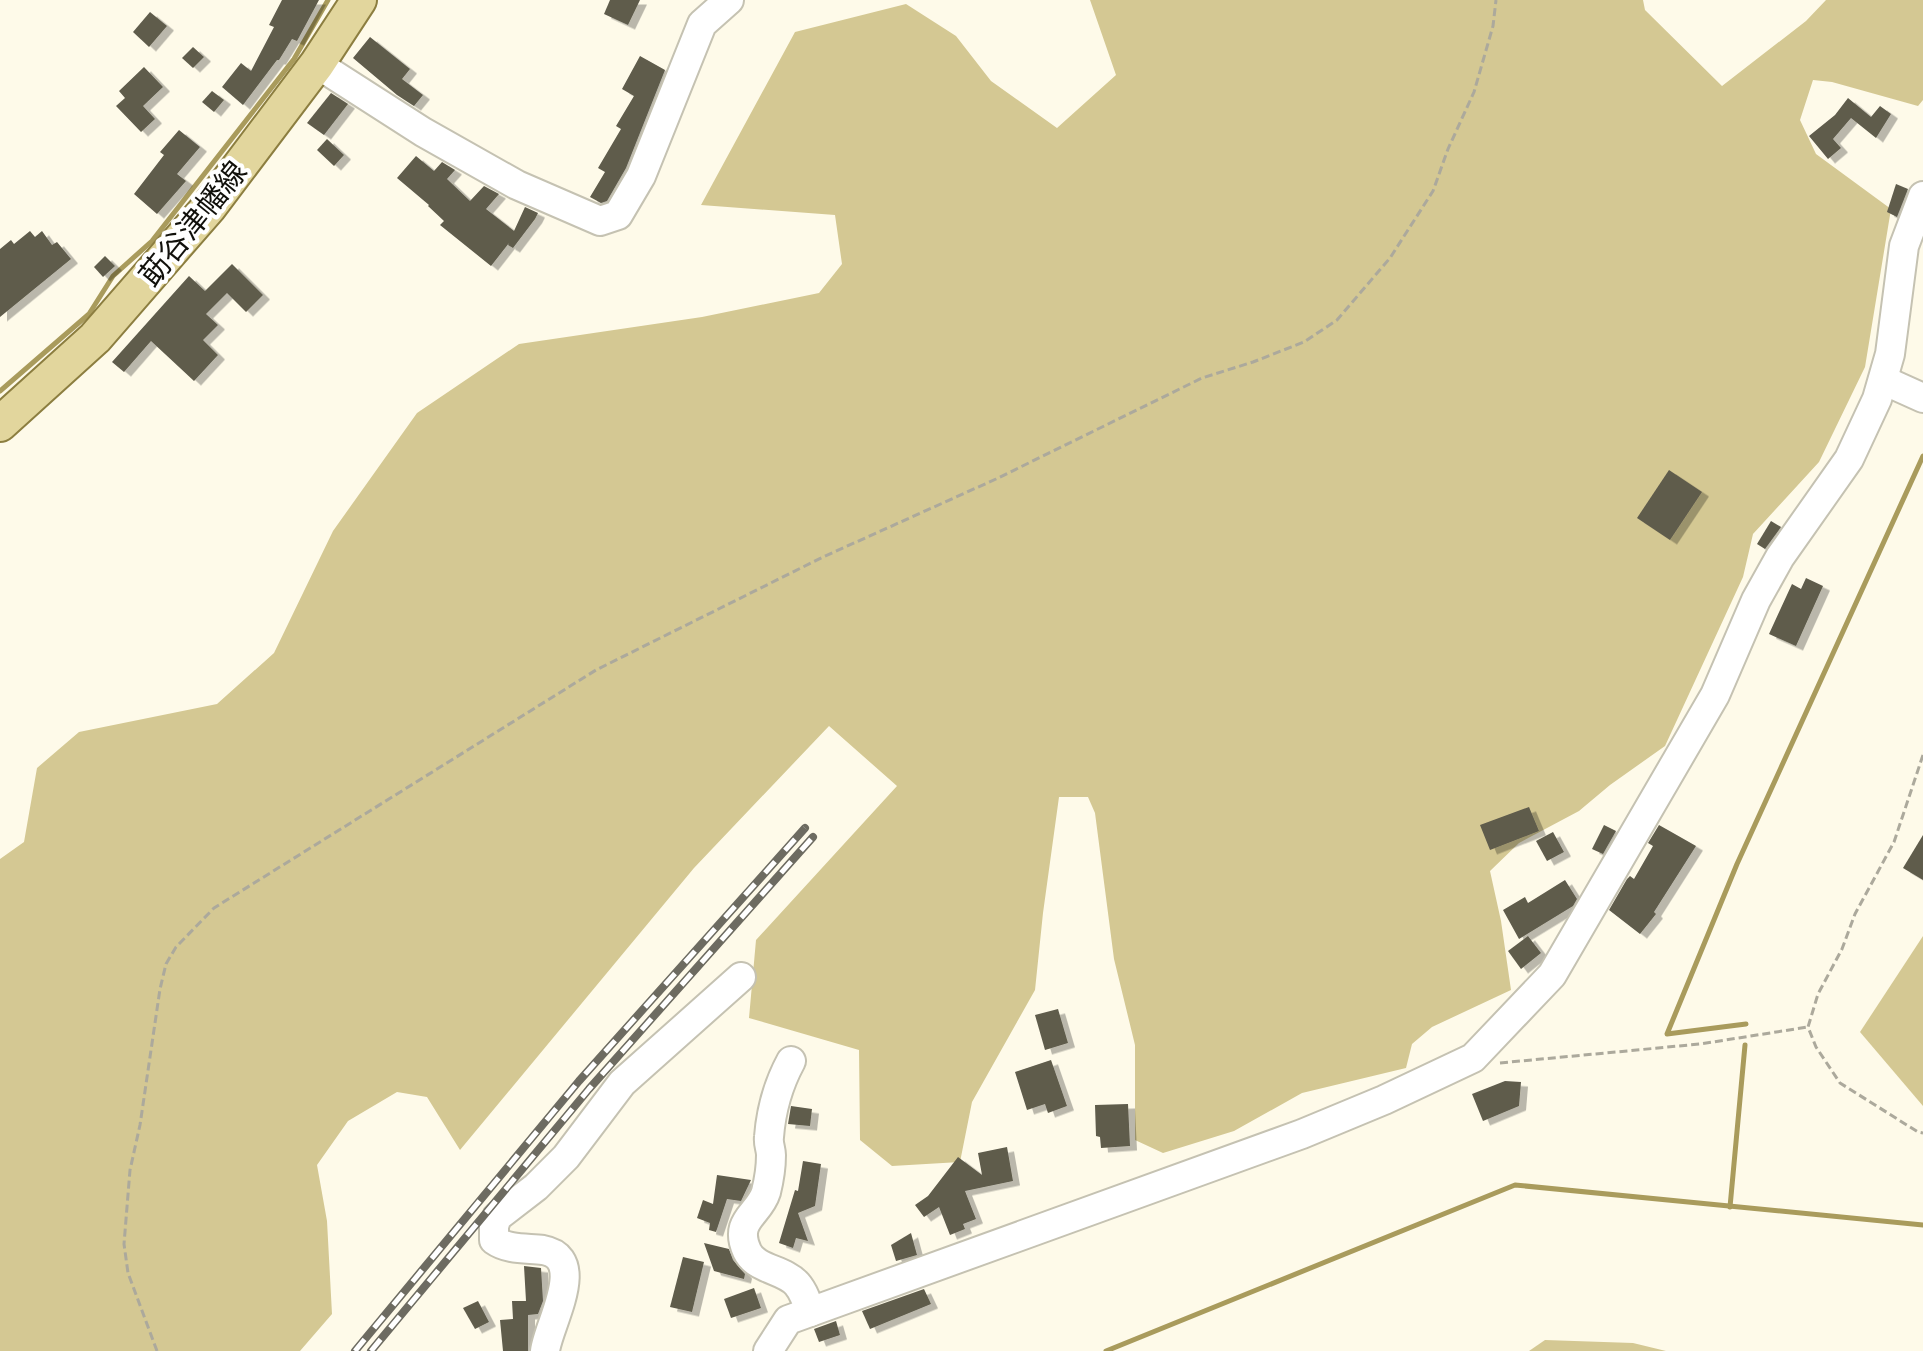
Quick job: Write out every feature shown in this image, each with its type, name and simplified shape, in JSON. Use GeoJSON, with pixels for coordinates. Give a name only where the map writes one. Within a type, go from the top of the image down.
{"type":"FeatureCollection","features":[{"type":"Feature","properties":{"kind":"main road","name":"莇谷津幡線"},"geometry":{"type":"LineString","coordinates":[[0,424],[95,338],[209,207],[317,64],[359,0]]}},
{"type":"Feature","properties":{"kind":"street"},"geometry":{"type":"LineString","coordinates":[[317,64],[423,132],[517,185],[600,221],[618,215],[641,176],[702,24],[729,0]]}},
{"type":"Feature","properties":{"kind":"street"},"geometry":{"type":"LineString","coordinates":[[768,1351],[788,1320],[1302,1134],[1473,1058],[1552,975],[1586,922],[1715,695],[1756,600],[1780,557],[1849,459],[1883,380],[1890,354],[1904,246],[1923,196]]}},
{"type":"Feature","properties":{"kind":"street"},"geometry":{"type":"LineString","coordinates":[[1883,380],[1923,398]]}},
{"type":"Feature","properties":{"kind":"street"},"geometry":{"type":"LineString","coordinates":[[545,1351],[566,1283],[565,1270],[559,1258],[551,1252],[502,1246],[494,1240],[497,1217],[536,1187],[566,1157],[622,1083],[741,977]]}},
{"type":"Feature","properties":{"kind":"street"},"geometry":{"type":"LineString","coordinates":[[791,1061],[776,1096],[769,1135],[771,1162],[765,1196],[744,1225],[743,1237],[753,1260],[796,1282],[805,1295],[810,1312]]}},
{"type":"Feature","properties":{"kind":"path"},"geometry":{"type":"LineString","coordinates":[[157,1351],[128,1273],[124,1244],[130,1170],[166,964],[176,947],[214,908],[596,670],[823,557],[996,479],[1202,378],[1304,342],[1337,320],[1390,258],[1433,191],[1474,92],[1493,26],[1496,0]]}},
{"type":"Feature","properties":{"kind":"path"},"geometry":{"type":"LineString","coordinates":[[1923,755],[1894,842],[1855,914],[1842,949],[1818,994],[1808,1027],[1816,1047],[1840,1083],[1923,1133]]}},
{"type":"Feature","properties":{"kind":"path"},"geometry":{"type":"LineString","coordinates":[[1473,1058],[1505,1065],[1700,1044],[1808,1027]]}},
{"type":"Feature","properties":{"kind":"shaded area"},"geometry":{"type":"Polygon","coordinates":[[[1090,0],[1643,0],[1645,10],[1722,86],[1806,21],[1826,0],[1923,0],[1923,100],[1918,106],[1832,82],[1813,80],[1800,120],[1816,154],[1891,209],[1865,367],[1819,462],[1753,534],[1743,577],[1665,746],[1579,811],[1519,843],[1490,871],[1511,990],[1432,1027],[1412,1044],[1406,1068],[1302,1093],[1234,1131],[1163,1153],[1135,1140],[1135,1045],[1114,959],[1095,813],[1088,797],[1059,797],[1035,990],[972,1102],[960,1162],[892,1166],[860,1140],[859,1050],[749,1018],[756,940],[897,786],[829,726],[694,868],[460,1150],[427,1097],[397,1092],[348,1121],[317,1165],[327,1221],[332,1314],[300,1351],[0,1351],[0,859],[24,842],[37,768],[79,732],[217,704],[274,653],[333,531],[417,413],[519,344],[702,317],[819,293],[842,264],[835,215],[701,205],[795,32],[906,4],[956,36],[991,81],[1057,128],[1116,75],[1090,0]]]}},
{"type":"Feature","properties":{"kind":"shaded area"},"geometry":{"type":"Polygon","coordinates":[[[1923,936],[1923,1106],[1860,1032],[1923,936]]]}},
{"type":"Feature","properties":{"kind":"shaded area"},"geometry":{"type":"Polygon","coordinates":[[[1545,1340],[1633,1343],[1666,1351],[1529,1351],[1545,1340]]]}},
{"type":"Feature","properties":{"kind":"building"},"geometry":{"type":"Polygon","coordinates":[[[282,0],[319,0],[297,41],[292,39],[243,105],[222,87],[241,63],[251,71],[274,27],[269,25],[282,0]]]}},
{"type":"Feature","properties":{"kind":"building"},"geometry":{"type":"Polygon","coordinates":[[[610,0],[640,0],[628,25],[604,14],[610,0]]]}},
{"type":"Feature","properties":{"kind":"building"},"geometry":{"type":"Polygon","coordinates":[[[150,12],[167,26],[149,47],[133,32],[150,12]]]}},
{"type":"Feature","properties":{"kind":"building"},"geometry":{"type":"Polygon","coordinates":[[[370,37],[410,69],[402,79],[423,95],[414,106],[353,58],[370,37]]]}},
{"type":"Feature","properties":{"kind":"building"},"geometry":{"type":"Polygon","coordinates":[[[193,47],[204,57],[193,68],[182,58],[193,47]]]}},
{"type":"Feature","properties":{"kind":"building"},"geometry":{"type":"Polygon","coordinates":[[[640,56],[665,70],[626,168],[607,201],[601,203],[590,197],[605,172],[598,168],[621,129],[616,126],[634,96],[622,89],[640,56]]]}},
{"type":"Feature","properties":{"kind":"building"},"geometry":{"type":"Polygon","coordinates":[[[144,67],[163,87],[143,106],[155,119],[141,132],[116,106],[125,98],[119,91],[144,67]]]}},
{"type":"Feature","properties":{"kind":"building"},"geometry":{"type":"Polygon","coordinates":[[[212,91],[224,100],[214,112],[202,102],[212,91]]]}},
{"type":"Feature","properties":{"kind":"building"},"geometry":{"type":"Polygon","coordinates":[[[331,93],[348,104],[324,135],[307,123],[331,93]]]}},
{"type":"Feature","properties":{"kind":"building"},"geometry":{"type":"Polygon","coordinates":[[[1848,98],[1871,117],[1880,106],[1891,114],[1876,138],[1851,118],[1833,139],[1841,148],[1828,159],[1809,136],[1835,115],[1848,98]]]}},
{"type":"Feature","properties":{"kind":"building"},"geometry":{"type":"Polygon","coordinates":[[[179,130],[200,147],[177,174],[186,181],[157,214],[134,194],[164,155],[160,152],[179,130]]]}},
{"type":"Feature","properties":{"kind":"building"},"geometry":{"type":"Polygon","coordinates":[[[327,139],[344,155],[334,166],[317,150],[327,139]]]}},
{"type":"Feature","properties":{"kind":"building"},"geometry":{"type":"Polygon","coordinates":[[[416,156],[434,171],[442,162],[455,170],[447,179],[470,201],[484,186],[499,194],[486,209],[514,231],[525,207],[538,213],[513,248],[509,243],[491,266],[440,225],[444,221],[397,178],[416,156]]]}},
{"type":"Feature","properties":{"kind":"building"},"geometry":{"type":"Polygon","coordinates":[[[1896,184],[1908,189],[1897,217],[1887,212],[1896,184]]]}},
{"type":"Feature","properties":{"kind":"building"},"geometry":{"type":"Polygon","coordinates":[[[30,231],[35,237],[42,231],[52,245],[57,242],[71,259],[0,317],[0,249],[11,240],[14,244],[30,231]]]}},
{"type":"Feature","properties":{"kind":"building"},"geometry":{"type":"Polygon","coordinates":[[[105,256],[115,266],[103,277],[94,267],[105,256]]]}},
{"type":"Feature","properties":{"kind":"building"},"geometry":{"type":"Polygon","coordinates":[[[232,264],[263,295],[246,312],[227,293],[206,314],[218,325],[203,340],[218,355],[194,381],[151,341],[124,372],[112,362],[189,276],[205,291],[232,264]]]}},
{"type":"Feature","properties":{"kind":"building"},"geometry":{"type":"Polygon","coordinates":[[[1669,470],[1702,492],[1670,540],[1637,518],[1669,470]]]}},
{"type":"Feature","properties":{"kind":"building"},"geometry":{"type":"Polygon","coordinates":[[[1771,521],[1781,527],[1765,549],[1757,544],[1771,521]]]}},
{"type":"Feature","properties":{"kind":"building"},"geometry":{"type":"Polygon","coordinates":[[[1806,578],[1823,586],[1796,646],[1769,634],[1792,584],[1801,589],[1806,578]]]}},
{"type":"Feature","properties":{"kind":"building"},"geometry":{"type":"Polygon","coordinates":[[[1529,807],[1539,831],[1490,850],[1480,825],[1529,807]]]}},
{"type":"Feature","properties":{"kind":"building"},"geometry":{"type":"Polygon","coordinates":[[[1604,825],[1616,831],[1603,854],[1592,849],[1604,825]]]}},
{"type":"Feature","properties":{"kind":"building"},"geometry":{"type":"Polygon","coordinates":[[[1659,825],[1696,846],[1654,912],[1656,914],[1640,934],[1609,910],[1627,879],[1630,876],[1634,879],[1653,846],[1648,843],[1659,825]]]}},
{"type":"Feature","properties":{"kind":"building"},"geometry":{"type":"Polygon","coordinates":[[[1553,832],[1564,852],[1547,861],[1536,841],[1553,832]]]}},
{"type":"Feature","properties":{"kind":"building"},"geometry":{"type":"Polygon","coordinates":[[[1923,835],[1923,880],[1903,868],[1923,835]]]}},
{"type":"Feature","properties":{"kind":"building"},"geometry":{"type":"Polygon","coordinates":[[[1565,880],[1577,899],[1573,906],[1519,939],[1503,910],[1525,897],[1528,903],[1565,880]]]}},
{"type":"Feature","properties":{"kind":"building"},"geometry":{"type":"Polygon","coordinates":[[[1528,936],[1541,953],[1521,969],[1508,951],[1528,936]]]}},
{"type":"Feature","properties":{"kind":"building"},"geometry":{"type":"Polygon","coordinates":[[[1058,1009],[1068,1043],[1045,1050],[1035,1015],[1058,1009]]]}},
{"type":"Feature","properties":{"kind":"building"},"geometry":{"type":"Polygon","coordinates":[[[1051,1060],[1067,1106],[1048,1113],[1045,1104],[1027,1110],[1015,1072],[1051,1060]]]}},
{"type":"Feature","properties":{"kind":"building"},"geometry":{"type":"Polygon","coordinates":[[[1505,1081],[1521,1082],[1519,1106],[1483,1121],[1472,1094],[1505,1081]]]}},
{"type":"Feature","properties":{"kind":"building"},"geometry":{"type":"Polygon","coordinates":[[[1128,1104],[1130,1146],[1101,1148],[1100,1137],[1096,1136],[1095,1105],[1128,1104]]]}},
{"type":"Feature","properties":{"kind":"building"},"geometry":{"type":"Polygon","coordinates":[[[791,1106],[812,1109],[810,1126],[788,1124],[791,1106]]]}},
{"type":"Feature","properties":{"kind":"building"},"geometry":{"type":"Polygon","coordinates":[[[1007,1147],[1013,1181],[965,1191],[976,1219],[963,1224],[965,1229],[950,1235],[939,1207],[924,1217],[915,1205],[928,1196],[958,1157],[982,1175],[978,1153],[1007,1147]]]}},
{"type":"Feature","properties":{"kind":"building"},"geometry":{"type":"Polygon","coordinates":[[[803,1161],[821,1164],[815,1206],[798,1213],[808,1241],[796,1238],[793,1248],[779,1243],[795,1190],[798,1191],[803,1161]]]}},
{"type":"Feature","properties":{"kind":"building"},"geometry":{"type":"Polygon","coordinates":[[[717,1175],[751,1180],[741,1201],[727,1199],[716,1232],[709,1230],[710,1223],[697,1218],[703,1200],[713,1204],[717,1175]]]}},
{"type":"Feature","properties":{"kind":"building"},"geometry":{"type":"Polygon","coordinates":[[[911,1233],[917,1255],[896,1261],[891,1245],[911,1233]]]}},
{"type":"Feature","properties":{"kind":"building"},"geometry":{"type":"Polygon","coordinates":[[[704,1243],[729,1249],[733,1260],[745,1274],[744,1279],[714,1271],[704,1243]]]}},
{"type":"Feature","properties":{"kind":"building"},"geometry":{"type":"Polygon","coordinates":[[[683,1257],[704,1262],[692,1312],[670,1307],[683,1257]]]}},
{"type":"Feature","properties":{"kind":"building"},"geometry":{"type":"Polygon","coordinates":[[[524,1266],[541,1268],[543,1301],[538,1314],[528,1315],[528,1351],[503,1351],[500,1320],[513,1319],[512,1301],[526,1301],[524,1266]]]}},
{"type":"Feature","properties":{"kind":"building"},"geometry":{"type":"Polygon","coordinates":[[[754,1288],[761,1308],[731,1318],[724,1299],[754,1288]]]}},
{"type":"Feature","properties":{"kind":"building"},"geometry":{"type":"Polygon","coordinates":[[[924,1289],[931,1304],[870,1329],[862,1311],[924,1289]]]}},
{"type":"Feature","properties":{"kind":"building"},"geometry":{"type":"Polygon","coordinates":[[[478,1301],[489,1322],[475,1329],[463,1308],[478,1301]]]}},
{"type":"Feature","properties":{"kind":"building"},"geometry":{"type":"Polygon","coordinates":[[[836,1321],[840,1335],[819,1342],[814,1329],[836,1321]]]}},
{"type":"Feature","properties":{"kind":"waterway"},"geometry":{"type":"LineString","coordinates":[[0,391],[89,314],[113,276],[152,241],[294,59],[328,0]]}},
{"type":"Feature","properties":{"kind":"waterway"},"geometry":{"type":"LineString","coordinates":[[1746,1024],[1667,1034],[1737,864],[1923,456]]}},
{"type":"Feature","properties":{"kind":"waterway"},"geometry":{"type":"LineString","coordinates":[[1730,1207],[1745,1045]]}},
{"type":"Feature","properties":{"kind":"waterway"},"geometry":{"type":"LineString","coordinates":[[1106,1351],[1515,1185],[1923,1225]]}},
{"type":"Feature","properties":{"kind":"railway"},"geometry":{"type":"LineString","coordinates":[[355,1351],[579,1081],[805,828]]}},
{"type":"Feature","properties":{"kind":"railway"},"geometry":{"type":"LineString","coordinates":[[371,1351],[589,1089],[813,837]]}}]}
